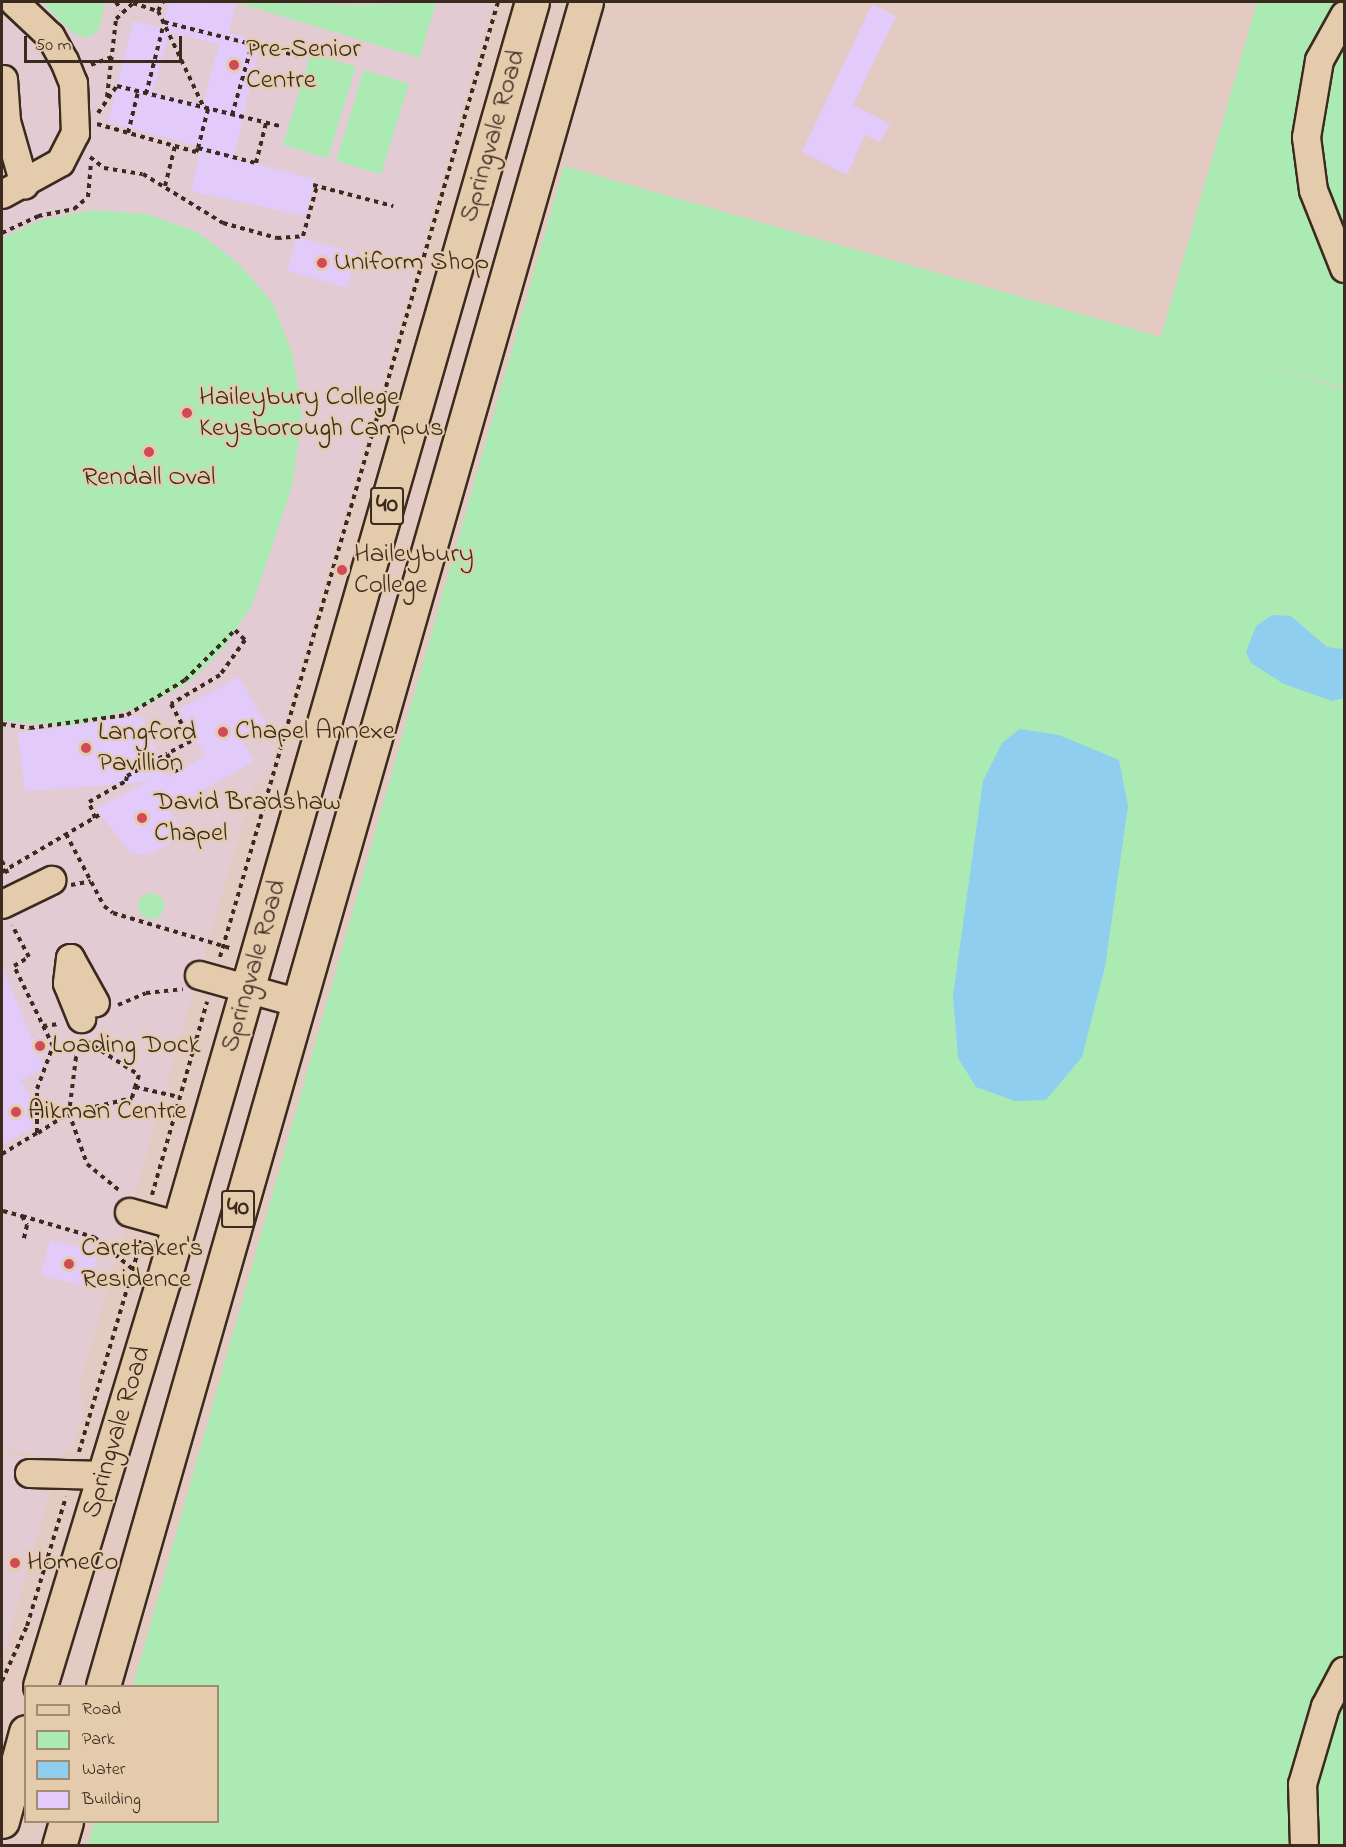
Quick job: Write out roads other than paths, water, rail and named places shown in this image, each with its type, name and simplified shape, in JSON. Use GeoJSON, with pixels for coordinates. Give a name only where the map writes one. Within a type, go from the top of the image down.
{"type":"FeatureCollection","features":[{"type":"Feature","properties":{"kind":"highway","name":"Springvale Road"},"geometry":{"type":"LineString","coordinates":[[40,1685],[88,1476],[148,1276],[179,1226],[532,2]]}},
{"type":"Feature","properties":{"kind":"highway","name":"Springvale Road"},"geometry":{"type":"LineString","coordinates":[[103,1685],[296,1002],[586,2]]}},
{"type":"Feature","properties":{"kind":"highway"},"geometry":{"type":"LineString","coordinates":[[2,1821],[24,1739]]}},
{"type":"Feature","properties":{"kind":"highway"},"geometry":{"type":"LineString","coordinates":[[59,1845],[65,1823]]}},
{"type":"Feature","properties":{"kind":"lane"},"geometry":{"type":"LineString","coordinates":[[3,79],[13,189],[60,162],[75,133],[76,113],[64,61],[50,36],[14,2]]}},
{"type":"Feature","properties":{"kind":"lane"},"geometry":{"type":"LineString","coordinates":[[1344,15],[1319,60],[1306,137],[1313,190],[1344,268]]}},
{"type":"Feature","properties":{"kind":"lane"},"geometry":{"type":"LineString","coordinates":[[4,910],[51,880]]}},
{"type":"Feature","properties":{"kind":"lane"},"geometry":{"type":"LineString","coordinates":[[70,958],[67,983],[93,1020]]}},
{"type":"Feature","properties":{"kind":"lane"},"geometry":{"type":"LineString","coordinates":[[208,982],[247,988],[296,1002]]}},
{"type":"Feature","properties":{"kind":"lane"},"geometry":{"type":"LineString","coordinates":[[140,1205],[179,1226]]}},
{"type":"Feature","properties":{"kind":"lane"},"geometry":{"type":"LineString","coordinates":[[29,1473],[88,1476]]}},
{"type":"Feature","properties":{"kind":"lane"},"geometry":{"type":"LineString","coordinates":[[1304,1845],[1302,1784],[1325,1706],[1344,1671]]}},
{"type":"Feature","properties":{"kind":"water"},"geometry":{"type":"Polygon","coordinates":[[[1272,615],[1291,616],[1327,647],[1344,649],[1344,698],[1332,701],[1284,684],[1251,663],[1246,652],[1256,626],[1272,615]]]}},
{"type":"Feature","properties":{"kind":"water"},"geometry":{"type":"Polygon","coordinates":[[[1020,729],[1059,735],[1119,760],[1128,806],[1105,967],[1082,1057],[1046,1100],[1015,1101],[976,1087],[958,1058],[953,995],[983,781],[1002,743],[1020,729]]]}},
{"type":"Feature","properties":{"kind":"place","name":"Pre-Senior Centre"},"geometry":{"type":"Point","coordinates":[234,65]}},
{"type":"Feature","properties":{"kind":"place","name":"Uniform Shop"},"geometry":{"type":"Point","coordinates":[322,263]}},
{"type":"Feature","properties":{"kind":"place","name":"Haileybury College Keysborough Campus"},"geometry":{"type":"Point","coordinates":[187,413]}},
{"type":"Feature","properties":{"kind":"place","name":"Rendall Oval"},"geometry":{"type":"Point","coordinates":[149,452]}},
{"type":"Feature","properties":{"kind":"place","name":"Haileybury College"},"geometry":{"type":"Point","coordinates":[342,570]}},
{"type":"Feature","properties":{"kind":"place","name":"Chapel Annexe"},"geometry":{"type":"Point","coordinates":[223,732]}},
{"type":"Feature","properties":{"kind":"place","name":"Langford Pavillion"},"geometry":{"type":"Point","coordinates":[86,748]}},
{"type":"Feature","properties":{"kind":"place","name":"David Bradshaw Chapel"},"geometry":{"type":"Point","coordinates":[142,818]}},
{"type":"Feature","properties":{"kind":"place","name":"Loading Dock"},"geometry":{"type":"Point","coordinates":[40,1046]}},
{"type":"Feature","properties":{"kind":"place","name":"Aikman Centre"},"geometry":{"type":"Point","coordinates":[16,1112]}},
{"type":"Feature","properties":{"kind":"place","name":"Caretaker's Residence"},"geometry":{"type":"Point","coordinates":[69,1264]}},
{"type":"Feature","properties":{"kind":"place","name":"HomeCo"},"geometry":{"type":"Point","coordinates":[15,1563]}}]}
